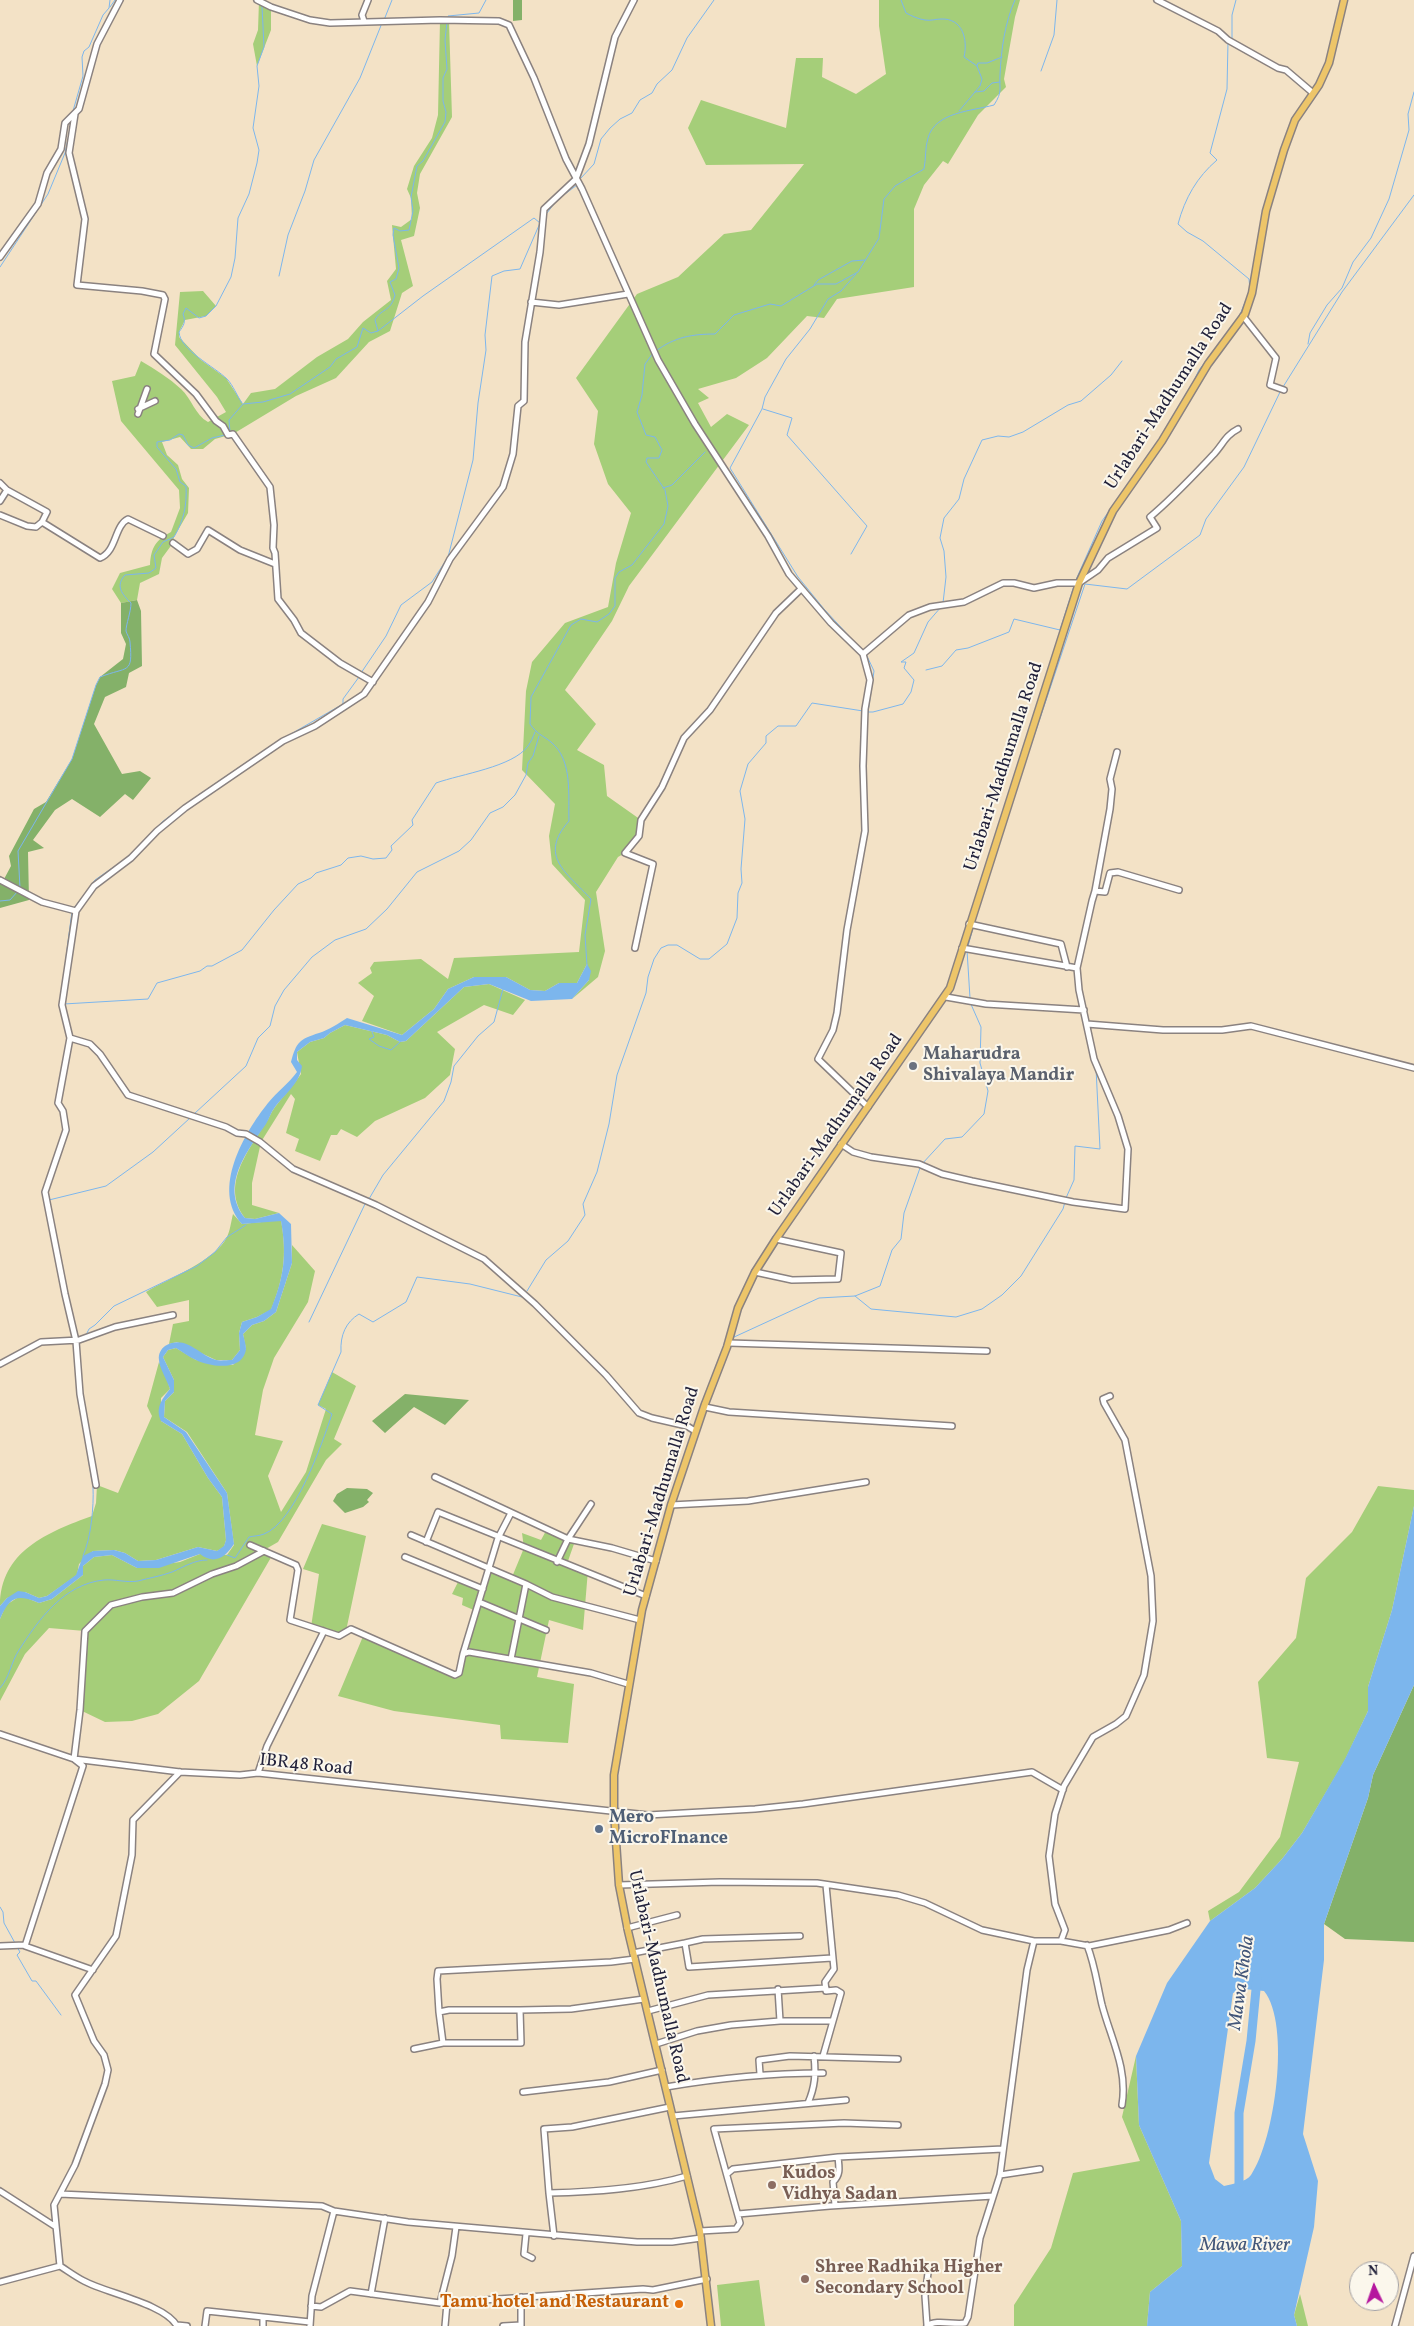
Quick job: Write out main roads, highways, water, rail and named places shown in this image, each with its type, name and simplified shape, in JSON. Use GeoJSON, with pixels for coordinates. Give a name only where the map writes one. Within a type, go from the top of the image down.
{"type":"FeatureCollection","features":[{"type":"Feature","properties":{"kind":"main road","name":"Urlabari-Madhumalla Road"},"geometry":{"type":"LineString","coordinates":[[711,2326],[701,2234],[627,1928],[619,1885],[614,1812],[614,1775],[628,1684],[646,1596],[671,1505],[705,1404],[729,1343],[738,1308],[755,1272],[841,1144],[946,997],[1079,583],[1113,511],[1162,441],[1208,364],[1243,316],[1252,294],[1266,211],[1284,150],[1295,120],[1313,94],[1329,63],[1344,0]]}},
{"type":"Feature","properties":{"kind":"water"},"geometry":{"type":"Polygon","coordinates":[[[587,964],[591,971],[589,980],[572,999],[531,1001],[489,984],[464,987],[406,1041],[400,1042],[387,1035],[345,1025],[324,1038],[310,1042],[297,1052],[297,1060],[302,1066],[301,1072],[292,1088],[274,1109],[251,1145],[235,1181],[238,1206],[245,1218],[255,1219],[279,1213],[291,1224],[292,1263],[276,1312],[264,1321],[252,1325],[243,1334],[246,1349],[244,1356],[233,1364],[217,1366],[209,1364],[191,1357],[176,1348],[168,1350],[163,1357],[174,1380],[174,1392],[165,1401],[164,1417],[186,1432],[227,1493],[234,1544],[227,1553],[219,1558],[210,1559],[200,1554],[159,1568],[137,1568],[112,1555],[94,1557],[83,1566],[83,1575],[52,1599],[39,1603],[25,1598],[15,1599],[7,1606],[0,1619],[0,1606],[7,1598],[18,1591],[39,1598],[47,1596],[76,1575],[83,1556],[93,1551],[114,1550],[125,1553],[138,1561],[156,1560],[198,1547],[217,1551],[224,1546],[226,1540],[222,1497],[208,1478],[182,1434],[161,1421],[159,1416],[160,1404],[170,1389],[159,1363],[159,1356],[165,1346],[179,1342],[216,1360],[232,1360],[240,1350],[239,1333],[242,1322],[257,1317],[271,1309],[279,1287],[283,1266],[284,1245],[281,1221],[242,1224],[233,1210],[230,1195],[230,1179],[234,1162],[249,1130],[268,1103],[297,1072],[291,1062],[300,1042],[307,1037],[323,1032],[347,1018],[402,1035],[434,1009],[448,989],[474,977],[506,977],[530,990],[545,991],[559,983],[577,983],[587,964]]]}},
{"type":"Feature","properties":{"kind":"water","name":"Mawa River"},"geometry":{"type":"Polygon","coordinates":[[[1414,1506],[1414,1685],[1373,1775],[1368,1798],[1324,1924],[1324,1960],[1303,2134],[1318,2181],[1314,2227],[1294,2315],[1297,2326],[1147,2326],[1150,2292],[1182,2266],[1181,2221],[1139,2125],[1136,2056],[1167,1983],[1210,1921],[1255,1888],[1282,1859],[1302,1833],[1345,1759],[1368,1711],[1368,1687],[1392,1610],[1414,1506]],[[1244,1989],[1233,1993],[1209,2163],[1215,2179],[1224,2186],[1242,2181],[1251,2175],[1260,2158],[1273,2110],[1277,2082],[1277,2029],[1272,2007],[1264,1991],[1244,1989]]]}},
{"type":"Feature","properties":{"kind":"waterway"},"geometry":{"type":"LineString","coordinates":[[73,111],[83,76],[82,57],[84,51],[89,47],[103,15],[109,8],[110,0]]}},
{"type":"Feature","properties":{"kind":"waterway"},"geometry":{"type":"LineString","coordinates":[[110,7],[115,0]]}},
{"type":"Feature","properties":{"kind":"waterway"},"geometry":{"type":"LineString","coordinates":[[384,20],[392,0]]}},
{"type":"Feature","properties":{"kind":"waterway"},"geometry":{"type":"LineString","coordinates":[[448,18],[448,16],[479,13],[486,0]]}},
{"type":"Feature","properties":{"kind":"waterway"},"geometry":{"type":"LineString","coordinates":[[581,178],[594,164],[601,139],[610,128],[620,119],[632,113],[640,100],[652,93],[657,84],[672,70],[687,38],[714,0]]}},
{"type":"Feature","properties":{"kind":"waterway"},"geometry":{"type":"LineString","coordinates":[[901,0],[906,13],[925,20],[948,20],[954,22],[962,31],[965,44],[964,57],[977,66],[982,79],[980,86],[959,111]]}},
{"type":"Feature","properties":{"kind":"waterway"},"geometry":{"type":"LineString","coordinates":[[656,351],[677,339],[715,334],[734,315],[770,304],[781,306],[817,284],[836,284],[858,272],[879,238],[884,199],[895,186],[924,169],[927,142],[932,129],[946,118],[965,111],[994,105],[997,100],[1000,90],[1004,36],[1015,0]]}},
{"type":"Feature","properties":{"kind":"waterway"},"geometry":{"type":"LineString","coordinates":[[1041,71],[1054,35],[1057,0]]}},
{"type":"Feature","properties":{"kind":"waterway"},"geometry":{"type":"LineString","coordinates":[[1232,40],[1232,15],[1236,0]]}},
{"type":"Feature","properties":{"kind":"waterway"},"geometry":{"type":"LineString","coordinates":[[242,403],[227,379],[191,352],[181,339],[179,332],[184,323],[183,314],[186,308],[199,318],[206,316],[216,306],[231,277],[235,258],[238,218],[249,194],[259,150],[253,128],[259,86],[257,66],[264,47],[262,6]]}},
{"type":"Feature","properties":{"kind":"waterway"},"geometry":{"type":"LineString","coordinates":[[230,432],[229,420],[243,404],[263,402],[290,394],[330,367],[336,359],[357,347],[363,328],[371,333],[378,331],[375,320],[377,316],[391,305],[395,295],[390,282],[396,279],[399,268],[393,235],[394,228],[400,231],[409,230],[413,211],[411,197],[417,166],[423,161],[445,122],[443,78],[447,69],[445,40],[447,22]]}},
{"type":"Feature","properties":{"kind":"waterway"},"geometry":{"type":"LineString","coordinates":[[279,276],[288,235],[305,191],[314,160],[360,78],[382,23]]}},
{"type":"Feature","properties":{"kind":"waterway"},"geometry":{"type":"LineString","coordinates":[[1228,42],[1227,89],[1210,153],[1217,160],[1203,174],[1193,189],[1184,205],[1178,224],[1187,232],[1203,241],[1249,279],[1250,290],[1239,317]]}},
{"type":"Feature","properties":{"kind":"waterway"},"geometry":{"type":"LineString","coordinates":[[977,66],[978,63],[987,63],[1002,57]]}},
{"type":"Feature","properties":{"kind":"waterway"},"geometry":{"type":"LineString","coordinates":[[975,92],[984,91],[992,83],[1000,82]]}},
{"type":"Feature","properties":{"kind":"waterway"},"geometry":{"type":"LineString","coordinates":[[1308,344],[1310,333],[1327,305],[1342,288],[1353,262],[1371,238],[1389,199],[1409,130],[1408,114],[1414,92]]}},
{"type":"Feature","properties":{"kind":"waterway"},"geometry":{"type":"LineString","coordinates":[[0,267],[48,194],[65,153],[72,120]]}},
{"type":"Feature","properties":{"kind":"waterway"},"geometry":{"type":"LineString","coordinates":[[547,213],[557,200],[577,185]]}},
{"type":"Feature","properties":{"kind":"waterway"},"geometry":{"type":"LineString","coordinates":[[1283,387],[1342,292],[1414,195]]}},
{"type":"Feature","properties":{"kind":"waterway"},"geometry":{"type":"LineString","coordinates":[[361,673],[386,636],[401,605],[432,582],[448,557],[473,460],[478,403],[486,350],[485,335],[492,276],[504,271],[520,269],[540,223],[534,218],[423,296],[378,331]]}},
{"type":"Feature","properties":{"kind":"waterway"},"geometry":{"type":"LineString","coordinates":[[814,285],[818,280],[852,261],[865,260]]}},
{"type":"Feature","properties":{"kind":"waterway"},"geometry":{"type":"LineString","coordinates":[[856,274],[841,291],[828,299],[810,329],[786,359],[765,397],[762,409],[730,468],[798,577],[824,609],[861,649]]}},
{"type":"Feature","properties":{"kind":"waterway"},"geometry":{"type":"LineString","coordinates":[[1191,387],[1199,370],[1217,347]]}},
{"type":"Feature","properties":{"kind":"waterway"},"geometry":{"type":"LineString","coordinates":[[587,965],[585,935],[591,899],[565,872],[556,854],[556,844],[560,833],[569,821],[569,789],[566,768],[558,749],[530,724],[531,697],[571,625],[581,619],[597,622],[609,614],[615,606],[615,578],[619,572],[632,565],[664,524],[668,506],[665,490],[646,462],[647,458],[659,458],[662,450],[655,437],[646,435],[637,412],[642,395],[645,364],[653,353]]}},
{"type":"Feature","properties":{"kind":"waterway"},"geometry":{"type":"LineString","coordinates":[[943,603],[946,577],[944,551],[940,538],[944,518],[959,499],[964,479],[982,440],[998,436],[1009,437],[1023,432],[1068,405],[1081,401],[1111,375],[1122,361]]}},
{"type":"Feature","properties":{"kind":"waterway"},"geometry":{"type":"LineString","coordinates":[[1022,772],[1085,584],[1127,589],[1200,535],[1206,519],[1244,467],[1281,390]]}},
{"type":"Feature","properties":{"kind":"waterway"},"geometry":{"type":"LineString","coordinates":[[763,409],[792,418],[787,435],[867,526],[851,554]]}},
{"type":"Feature","properties":{"kind":"waterway"},"geometry":{"type":"LineString","coordinates":[[20,888],[18,851],[72,759],[96,685],[100,677],[127,668],[131,660],[130,641],[126,631],[131,603],[121,590],[120,583],[125,575],[149,573],[156,568],[154,555],[163,542],[174,537],[182,518],[186,500],[186,486],[180,482],[176,469],[157,447],[157,442],[170,440],[179,434],[183,435],[188,445],[194,448],[212,438],[225,435]]}},
{"type":"Feature","properties":{"kind":"waterway"},"geometry":{"type":"LineString","coordinates":[[1075,582],[1102,521],[1158,442]]}},
{"type":"Feature","properties":{"kind":"waterway"},"geometry":{"type":"LineString","coordinates":[[663,488],[672,485],[705,452]]}},
{"type":"Feature","properties":{"kind":"waterway"},"geometry":{"type":"LineString","coordinates":[[926,670],[942,666],[956,650],[968,648],[1009,632],[1014,619],[1060,630],[1074,586]]}},
{"type":"Feature","properties":{"kind":"waterway"},"geometry":{"type":"LineString","coordinates":[[867,712],[903,704],[911,692],[914,680],[904,668],[906,662],[901,662],[914,653],[928,622],[941,607]]}},
{"type":"Feature","properties":{"kind":"waterway"},"geometry":{"type":"LineString","coordinates":[[866,654],[874,671],[868,712]]}},
{"type":"Feature","properties":{"kind":"waterway"},"geometry":{"type":"LineString","coordinates":[[284,738],[343,704],[343,699],[359,677]]}},
{"type":"Feature","properties":{"kind":"waterway"},"geometry":{"type":"LineString","coordinates":[[527,1291],[546,1260],[568,1241],[585,1215],[583,1204],[597,1172],[609,1124],[617,1075],[646,993],[648,977],[654,959],[661,948],[668,945],[677,945],[700,959],[709,959],[727,944],[737,918],[738,893],[742,883],[741,869],[745,819],[740,791],[748,764],[766,743],[766,736],[778,726],[796,726],[812,703],[863,711]]}},
{"type":"Feature","properties":{"kind":"waterway"},"geometry":{"type":"LineString","coordinates":[[64,1004],[148,999],[157,983],[200,971],[242,950],[298,884],[311,878],[316,873],[341,865],[348,858],[361,856],[373,859],[386,858],[392,850],[391,846],[413,825],[412,820],[436,783],[499,765],[511,759],[528,746],[535,732]]}},
{"type":"Feature","properties":{"kind":"waterway"},"geometry":{"type":"LineString","coordinates":[[194,1114],[246,1066],[258,1038],[270,1026],[275,1006],[284,990],[312,957],[335,940],[366,929],[387,909],[417,872],[459,851],[471,840],[490,813],[503,807],[515,795],[526,775],[528,763],[533,756],[539,736]]}},
{"type":"Feature","properties":{"kind":"waterway"},"geometry":{"type":"LineString","coordinates":[[197,796],[266,749]]}},
{"type":"Feature","properties":{"kind":"waterway"},"geometry":{"type":"LineString","coordinates":[[74,908],[95,880],[128,857],[162,822],[182,807]]}},
{"type":"Feature","properties":{"kind":"waterway"},"geometry":{"type":"LineString","coordinates":[[0,901],[10,900],[18,891]]}},
{"type":"Feature","properties":{"kind":"waterway"},"geometry":{"type":"LineString","coordinates":[[974,924],[978,909]]}},
{"type":"Feature","properties":{"kind":"waterway"},"geometry":{"type":"LineString","coordinates":[[61,997],[72,911]]}},
{"type":"Feature","properties":{"kind":"waterway"},"geometry":{"type":"LineString","coordinates":[[968,946],[973,928]]}},
{"type":"Feature","properties":{"kind":"waterway"},"geometry":{"type":"LineString","coordinates":[[967,950],[970,998]]}},
{"type":"Feature","properties":{"kind":"waterway"},"geometry":{"type":"LineString","coordinates":[[369,1199],[383,1175],[444,1101],[451,1082],[454,1066],[478,1036],[494,1022],[503,989]]}},
{"type":"Feature","properties":{"kind":"waterway"},"geometry":{"type":"LineString","coordinates":[[922,1164],[945,1139],[962,1137],[984,1114],[988,1091],[980,1063],[981,1027],[970,1002]]}},
{"type":"Feature","properties":{"kind":"waterway"},"geometry":{"type":"LineString","coordinates":[[371,1029],[374,1037],[369,1039],[379,1046],[391,1050],[400,1042]]}},
{"type":"Feature","properties":{"kind":"waterway"},"geometry":{"type":"LineString","coordinates":[[61,1075],[64,1059]]}},
{"type":"Feature","properties":{"kind":"waterway"},"geometry":{"type":"LineString","coordinates":[[1066,1198],[1074,1180],[1075,1146],[1100,1149],[1096,1068]]}},
{"type":"Feature","properties":{"kind":"waterway"},"geometry":{"type":"LineString","coordinates":[[56,1103],[60,1110]]}},
{"type":"Feature","properties":{"kind":"waterway"},"geometry":{"type":"LineString","coordinates":[[49,1200],[106,1186],[153,1152],[190,1118]]}},
{"type":"Feature","properties":{"kind":"waterway"},"geometry":{"type":"LineString","coordinates":[[732,1338],[819,1298],[855,1296],[880,1286],[892,1250],[901,1239],[904,1213],[920,1168]]}},
{"type":"Feature","properties":{"kind":"waterway"},"geometry":{"type":"LineString","coordinates":[[43,1192],[56,1260]]}},
{"type":"Feature","properties":{"kind":"waterway"},"geometry":{"type":"LineString","coordinates":[[855,1296],[871,1309],[956,1317],[982,1309],[1002,1295],[1021,1276],[1063,1209],[1065,1202]]}},
{"type":"Feature","properties":{"kind":"waterway"},"geometry":{"type":"LineString","coordinates":[[309,1322],[365,1204]]}},
{"type":"Feature","properties":{"kind":"waterway"},"geometry":{"type":"LineString","coordinates":[[86,1335],[89,1329],[114,1306],[197,1266],[215,1252],[227,1237],[246,1225]]}},
{"type":"Feature","properties":{"kind":"waterway"},"geometry":{"type":"LineString","coordinates":[[227,1555],[235,1558],[249,1537],[264,1534],[275,1527],[297,1499],[322,1444],[332,1414],[318,1405],[341,1352],[342,1340],[347,1325],[354,1317],[359,1314],[373,1322],[406,1302],[417,1277],[470,1284],[522,1297]]}},
{"type":"Feature","properties":{"kind":"waterway"},"geometry":{"type":"LineString","coordinates":[[82,1420],[92,1481]]}},
{"type":"Feature","properties":{"kind":"waterway"},"geometry":{"type":"LineString","coordinates":[[83,1556],[91,1522],[93,1487]]}},
{"type":"Feature","properties":{"kind":"waterway"},"geometry":{"type":"LineString","coordinates":[[0,1688],[16,1655],[44,1615],[77,1588],[104,1580],[138,1581],[168,1573],[193,1562],[207,1560]]}},
{"type":"Feature","properties":{"kind":"waterway"},"geometry":{"type":"LineString","coordinates":[[0,1907],[3,1912],[4,1923],[15,1943]]}},
{"type":"Feature","properties":{"kind":"waterway"},"geometry":{"type":"LineString","coordinates":[[17,1947],[20,1952],[17,1955],[32,1981],[36,1981],[61,2015]]}},
{"type":"Feature","properties":{"kind":"waterway","name":"Mawa Khola"},"geometry":{"type":"LineString","coordinates":[[1239,2192],[1239,2113],[1251,2041],[1257,1979]]}},
{"type":"Feature","properties":{"kind":"place","name":"Maharudra Shivalaya Mandir"},"geometry":{"type":"Point","coordinates":[913,1066]}},
{"type":"Feature","properties":{"kind":"place","name":"Mero MicroFInance"},"geometry":{"type":"Point","coordinates":[599,1829]}},
{"type":"Feature","properties":{"kind":"place","name":"Kudos Vidhya Sadan"},"geometry":{"type":"Point","coordinates":[772,2185]}},
{"type":"Feature","properties":{"kind":"place","name":"Shree Radhika Higher Secondary School"},"geometry":{"type":"Point","coordinates":[805,2279]}},
{"type":"Feature","properties":{"kind":"place","name":"Tamu hotel and Restaurant"},"geometry":{"type":"Point","coordinates":[679,2304]}}]}
